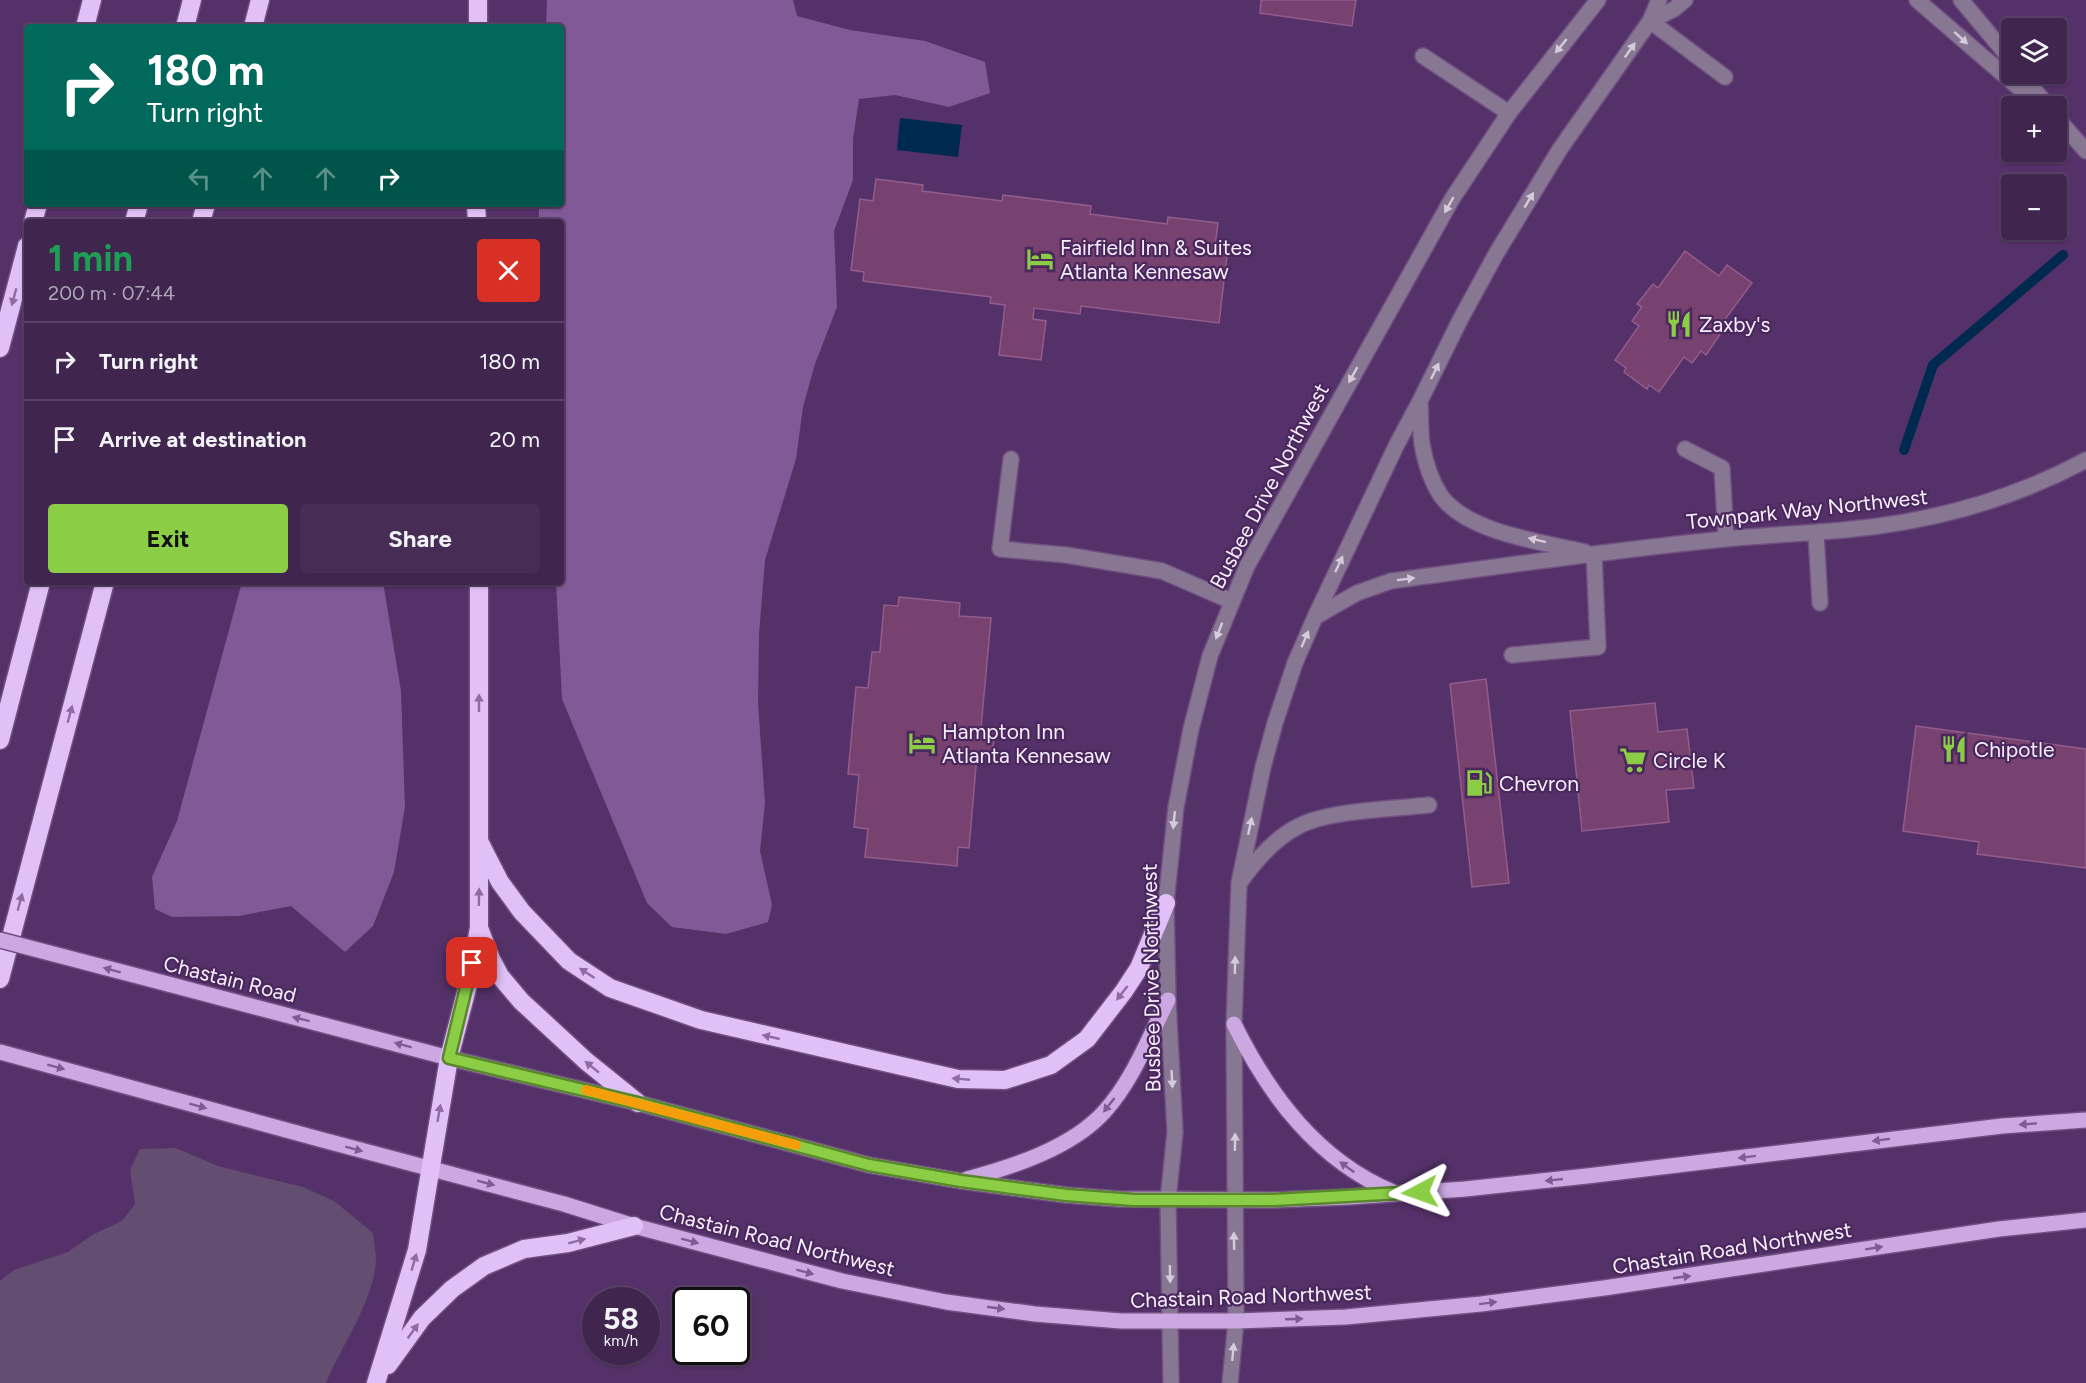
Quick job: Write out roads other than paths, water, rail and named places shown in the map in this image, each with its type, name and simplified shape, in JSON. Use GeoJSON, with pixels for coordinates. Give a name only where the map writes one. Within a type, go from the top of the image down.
{"type":"FeatureCollection","features":[{"type":"Feature","properties":{"kind":"highway"},"geometry":{"type":"LineString","coordinates":[[86,24],[92,0]]}},
{"type":"Feature","properties":{"kind":"highway"},"geometry":{"type":"LineString","coordinates":[[186,24],[192,0]]}},
{"type":"Feature","properties":{"kind":"highway"},"geometry":{"type":"LineString","coordinates":[[254,24],[260,0]]}},
{"type":"Feature","properties":{"kind":"highway"},"geometry":{"type":"LineString","coordinates":[[478,0],[478,24]]}},
{"type":"Feature","properties":{"kind":"highway"},"geometry":{"type":"LineString","coordinates":[[0,348],[24,257]]}},
{"type":"Feature","properties":{"kind":"highway"},"geometry":{"type":"LineString","coordinates":[[0,740],[40,585]]}},
{"type":"Feature","properties":{"kind":"highway"},"geometry":{"type":"LineString","coordinates":[[0,979],[104,585]]}},
{"type":"Feature","properties":{"kind":"highway"},"geometry":{"type":"LineString","coordinates":[[377,1381],[417,1250],[449,1058],[469,981],[479,928],[479,585]]}},
{"type":"Feature","properties":{"kind":"highway"},"geometry":{"type":"LineString","coordinates":[[480,843],[500,882],[522,912],[569,961],[610,988],[701,1020],[958,1079],[1005,1080],[1051,1065],[1087,1039],[1139,968],[1166,903]]}},
{"type":"Feature","properties":{"kind":"highway"},"geometry":{"type":"LineString","coordinates":[[479,928],[500,976],[521,1001],[586,1061],[638,1103]]}},
{"type":"Feature","properties":{"kind":"highway"},"geometry":{"type":"LineString","coordinates":[[377,1381],[422,1318],[452,1289],[484,1266],[524,1248],[568,1244],[633,1226]]}},
{"type":"Feature","properties":{"kind":"main road","name":"Chastain Road"},"geometry":{"type":"LineString","coordinates":[[0,940],[449,1058]]}},
{"type":"Feature","properties":{"kind":"main road"},"geometry":{"type":"LineString","coordinates":[[961,1181],[1014,1166],[1047,1151],[1076,1134],[1104,1112],[1134,1068],[1168,1000]]}},
{"type":"Feature","properties":{"kind":"main road"},"geometry":{"type":"LineString","coordinates":[[1234,1024],[1263,1077],[1290,1115],[1309,1136],[1356,1174],[1398,1194]]}},
{"type":"Feature","properties":{"kind":"main road"},"geometry":{"type":"LineString","coordinates":[[0,1052],[429,1168]]}},
{"type":"Feature","properties":{"kind":"main road"},"geometry":{"type":"LineString","coordinates":[[449,1058],[638,1103],[869,1165],[961,1181],[1066,1195],[1134,1200],[1234,1200],[1398,1194],[1587,1176],[2002,1126],[2086,1120]]}},
{"type":"Feature","properties":{"kind":"main road","name":"Chastain Road Northwest"},"geometry":{"type":"LineString","coordinates":[[429,1168],[564,1204],[633,1226],[842,1281],[946,1302],[1035,1314],[1121,1321],[1236,1321],[1346,1317],[1481,1304],[1999,1229],[2086,1220]]}},
{"type":"Feature","properties":{"kind":"street","name":"Busbee Drive Northwest"},"geometry":{"type":"LineString","coordinates":[[1171,1383],[1168,1200],[1175,1132],[1168,1000],[1166,903],[1176,807],[1191,729],[1210,656],[1247,566],[1452,200],[1509,113],[1598,0]]}},
{"type":"Feature","properties":{"kind":"street"},"geometry":{"type":"LineString","coordinates":[[1230,1383],[1236,1321],[1234,1024],[1239,883],[1263,767],[1275,723],[1295,663],[1315,617],[1396,446],[1460,320],[1560,149],[1650,21],[1659,0]]}},
{"type":"Feature","properties":{"kind":"street"},"geometry":{"type":"LineString","coordinates":[[1650,21],[1674,9],[1685,0]]}},
{"type":"Feature","properties":{"kind":"street"},"geometry":{"type":"LineString","coordinates":[[1917,0],[2028,96]]}},
{"type":"Feature","properties":{"kind":"street"},"geometry":{"type":"LineString","coordinates":[[1961,0],[2001,48]]}},
{"type":"Feature","properties":{"kind":"street"},"geometry":{"type":"LineString","coordinates":[[1650,21],[1725,77]]}},
{"type":"Feature","properties":{"kind":"street"},"geometry":{"type":"LineString","coordinates":[[1423,56],[1509,113]]}},
{"type":"Feature","properties":{"kind":"street"},"geometry":{"type":"LineString","coordinates":[[2029,84],[2040,96]]}},
{"type":"Feature","properties":{"kind":"street"},"geometry":{"type":"LineString","coordinates":[[2067,130],[2086,152]]}},
{"type":"Feature","properties":{"kind":"street","name":"Townpark Way Northwest"},"geometry":{"type":"LineString","coordinates":[[1420,401],[1422,442],[1428,467],[1441,496],[1461,514],[1479,525],[1594,554]]}},
{"type":"Feature","properties":{"kind":"street"},"geometry":{"type":"LineString","coordinates":[[1685,449],[1722,468],[1726,539]]}},
{"type":"Feature","properties":{"kind":"street"},"geometry":{"type":"LineString","coordinates":[[1011,459],[1000,549],[1066,555],[1162,571],[1231,601]]}},
{"type":"Feature","properties":{"kind":"street","name":"Townpark Way Northwest"},"geometry":{"type":"LineString","coordinates":[[1315,617],[1357,593],[1391,581],[1594,554],[1726,539],[1879,526],[1934,517],[1989,503],[2028,488],[2086,460]]}},
{"type":"Feature","properties":{"kind":"street"},"geometry":{"type":"LineString","coordinates":[[1816,532],[1820,603]]}},
{"type":"Feature","properties":{"kind":"street"},"geometry":{"type":"LineString","coordinates":[[1512,655],[1598,647],[1594,554]]}},
{"type":"Feature","properties":{"kind":"street"},"geometry":{"type":"LineString","coordinates":[[1239,883],[1278,838],[1298,826],[1319,818],[1336,815],[1429,805]]}},
{"type":"Feature","properties":{"kind":"water"},"geometry":{"type":"Polygon","coordinates":[[[900,118],[962,125],[958,157],[897,150],[900,118]]]}},
{"type":"Feature","properties":{"kind":"waterway"},"geometry":{"type":"LineString","coordinates":[[1904,450],[1933,365],[2063,255]]}},
{"type":"Feature","properties":{"kind":"place","name":"Fairfield Inn & Suites Atlanta Kennesaw"},"geometry":{"type":"Point","coordinates":[1040,259]}},
{"type":"Feature","properties":{"kind":"place","name":"Zaxby's"},"geometry":{"type":"Point","coordinates":[1679,324]}},
{"type":"Feature","properties":{"kind":"place","name":"Hampton Inn Atlanta Kennesaw"},"geometry":{"type":"Point","coordinates":[922,743]}},
{"type":"Feature","properties":{"kind":"place","name":"Chipotle"},"geometry":{"type":"Point","coordinates":[1954,749]}},
{"type":"Feature","properties":{"kind":"place","name":"Circle K"},"geometry":{"type":"Point","coordinates":[1633,760]}},
{"type":"Feature","properties":{"kind":"place","name":"Chevron"},"geometry":{"type":"Point","coordinates":[1479,783]}}]}
